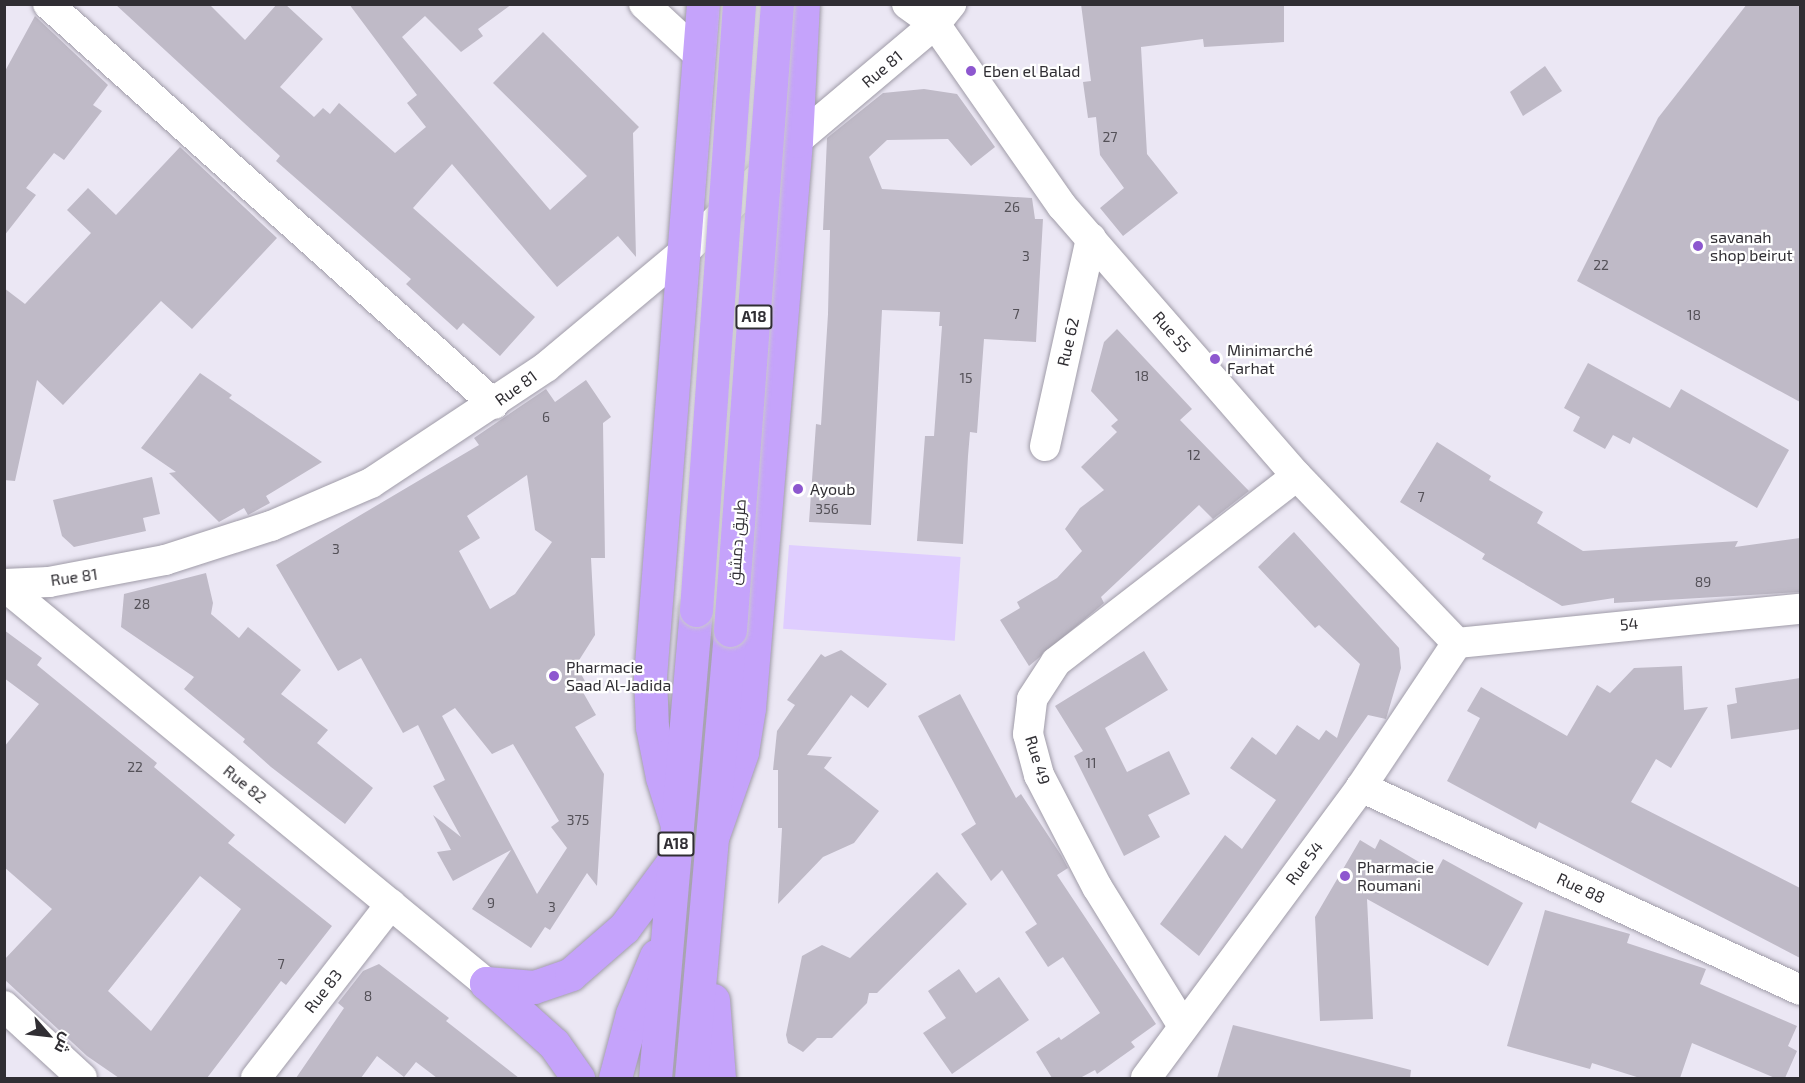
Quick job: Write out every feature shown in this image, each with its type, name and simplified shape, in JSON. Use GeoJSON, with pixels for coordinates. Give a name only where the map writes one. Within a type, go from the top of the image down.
{"type":"FeatureCollection","features":[{"type":"Feature","properties":{"kind":"highway"},"geometry":{"type":"LineString","coordinates":[[677,825],[654,737],[650,677],[686,250],[703,4]]}},
{"type":"Feature","properties":{"kind":"highway","name":"A18"},"geometry":{"type":"LineString","coordinates":[[655,1078],[696,610],[739,4]]}},
{"type":"Feature","properties":{"kind":"highway","name":"طريق دمشق"},"geometry":{"type":"LineString","coordinates":[[691,1078],[730,630],[777,4]]}},
{"type":"Feature","properties":{"kind":"highway"},"geometry":{"type":"LineString","coordinates":[[713,835],[742,752],[749,708],[796,141],[803,4]]}},
{"type":"Feature","properties":{"kind":"highway"},"geometry":{"type":"LineString","coordinates":[[486,983],[534,987],[571,974],[624,928],[674,861]]}},
{"type":"Feature","properties":{"kind":"highway"},"geometry":{"type":"LineString","coordinates":[[615,1078],[632,1014],[668,930]]}},
{"type":"Feature","properties":{"kind":"highway"},"geometry":{"type":"LineString","coordinates":[[703,945],[717,1030],[719,1078]]}},
{"type":"Feature","properties":{"kind":"highway"},"geometry":{"type":"LineString","coordinates":[[486,983],[554,1044],[579,1078]]}},
{"type":"Feature","properties":{"kind":"street"},"geometry":{"type":"LineString","coordinates":[[48,4],[494,404]]}},
{"type":"Feature","properties":{"kind":"street"},"geometry":{"type":"LineString","coordinates":[[644,4],[700,56]]}},
{"type":"Feature","properties":{"kind":"street","name":"Rue 55"},"geometry":{"type":"LineString","coordinates":[[908,4],[943,14],[1062,206],[1297,476],[1457,643]]}},
{"type":"Feature","properties":{"kind":"street","name":"Rue 81"},"geometry":{"type":"LineString","coordinates":[[4,585],[49,582],[165,560],[271,526],[371,483],[494,404],[546,367],[686,250],[796,141],[943,14]]}},
{"type":"Feature","properties":{"kind":"street","name":"Rue 62"},"geometry":{"type":"LineString","coordinates":[[1045,446],[1091,238]]}},
{"type":"Feature","properties":{"kind":"street","name":"Rue 49"},"geometry":{"type":"LineString","coordinates":[[1184,1026],[1097,887],[1039,774],[1028,734],[1032,699],[1056,662],[1297,476]]}},
{"type":"Feature","properties":{"kind":"street","name":"Rue 82"},"geometry":{"type":"LineString","coordinates":[[4,585],[486,983]]}},
{"type":"Feature","properties":{"kind":"street","name":"54"},"geometry":{"type":"LineString","coordinates":[[1457,643],[1800,609]]}},
{"type":"Feature","properties":{"kind":"street","name":"Rue 54"},"geometry":{"type":"LineString","coordinates":[[1146,1078],[1361,787],[1457,643]]}},
{"type":"Feature","properties":{"kind":"street","name":"Rue 88"},"geometry":{"type":"LineString","coordinates":[[1361,787],[1800,990]]}},
{"type":"Feature","properties":{"kind":"street","name":"Rue 83"},"geometry":{"type":"LineString","coordinates":[[256,1078],[391,904]]}},
{"type":"Feature","properties":{"kind":"street"},"geometry":{"type":"LineString","coordinates":[[4,1006],[81,1078]]}},
{"type":"Feature","properties":{"kind":"shaded area"},"geometry":{"type":"Polygon","coordinates":[[[789,545],[961,557],[955,641],[783,629],[789,545]]]}},
{"type":"Feature","properties":{"kind":"building"},"geometry":{"type":"Polygon","coordinates":[[[115,4],[209,4],[245,40],[277,4],[285,4],[323,39],[280,87],[314,117],[323,108],[330,114],[339,103],[395,153],[426,127],[407,103],[417,95],[349,4],[512,4],[478,29],[483,36],[461,52],[425,16],[402,37],[550,210],[587,176],[493,83],[543,32],[639,127],[633,133],[636,257],[618,236],[557,287],[452,164],[413,208],[535,317],[500,356],[463,323],[457,330],[406,284],[411,279],[276,161],[280,156],[115,4]]]}},
{"type":"Feature","properties":{"kind":"building"},"geometry":{"type":"Polygon","coordinates":[[[1081,4],[1284,4],[1284,42],[1204,47],[1203,39],[1141,47],[1147,154],[1178,193],[1123,236],[1100,208],[1124,188],[1100,155],[1096,117],[1088,118],[1083,82],[1091,81],[1081,4]]]}},
{"type":"Feature","properties":{"kind":"building","name":"savanah shop beirut"},"geometry":{"type":"Polygon","coordinates":[[[1747,4],[1800,4],[1800,402],[1577,281],[1658,118],[1747,4]]]}},
{"type":"Feature","properties":{"kind":"building"},"geometry":{"type":"Polygon","coordinates":[[[35,16],[108,85],[93,105],[102,111],[64,160],[54,153],[26,188],[36,195],[4,236],[4,73],[35,16]]]}},
{"type":"Feature","properties":{"kind":"building"},"geometry":{"type":"Polygon","coordinates":[[[1545,66],[1562,91],[1523,116],[1510,92],[1545,66]]]}},
{"type":"Feature","properties":{"kind":"building"},"geometry":{"type":"Polygon","coordinates":[[[924,89],[957,94],[995,147],[971,166],[948,139],[887,140],[869,157],[882,189],[1032,198],[1035,219],[1043,219],[1036,342],[984,339],[977,433],[970,432],[963,544],[917,541],[925,436],[934,436],[942,326],[939,326],[940,312],[882,310],[871,525],[809,522],[816,424],[821,425],[828,314],[830,230],[823,230],[827,138],[883,93],[924,89]]]}},
{"type":"Feature","properties":{"kind":"building"},"geometry":{"type":"Polygon","coordinates":[[[180,147],[277,238],[192,329],[161,301],[63,405],[37,380],[15,481],[4,480],[4,288],[25,304],[91,233],[67,210],[88,188],[116,215],[180,147]]]}},
{"type":"Feature","properties":{"kind":"building"},"geometry":{"type":"Polygon","coordinates":[[[1117,329],[1192,409],[1180,420],[1249,491],[1213,519],[1199,505],[1101,597],[1104,603],[1029,666],[1000,620],[1020,608],[1017,602],[1057,578],[1082,551],[1065,529],[1080,508],[1104,490],[1081,467],[1117,432],[1111,426],[1118,420],[1091,391],[1104,342],[1117,329]]]}},
{"type":"Feature","properties":{"kind":"building"},"geometry":{"type":"Polygon","coordinates":[[[1588,363],[1670,408],[1681,389],[1789,450],[1757,508],[1633,437],[1630,444],[1613,435],[1605,449],[1573,431],[1580,417],[1564,408],[1588,363]]]}},
{"type":"Feature","properties":{"kind":"building"},"geometry":{"type":"Polygon","coordinates":[[[200,373],[232,395],[229,398],[322,462],[266,496],[270,503],[248,515],[244,508],[219,522],[169,473],[176,472],[141,448],[200,373]]]}},
{"type":"Feature","properties":{"kind":"building"},"geometry":{"type":"Polygon","coordinates":[[[586,380],[611,417],[603,423],[605,558],[591,558],[595,635],[576,665],[586,683],[580,687],[596,715],[575,727],[604,774],[597,886],[587,873],[550,930],[545,927],[531,948],[472,909],[511,850],[453,881],[437,852],[451,850],[433,815],[461,837],[433,786],[445,780],[418,725],[403,733],[361,658],[338,671],[276,565],[479,445],[474,438],[546,389],[555,402],[586,380]],[[527,475],[467,516],[480,538],[459,551],[490,609],[515,594],[552,542],[535,530],[527,475]],[[455,708],[442,716],[537,894],[567,848],[551,827],[559,821],[513,744],[492,754],[455,708]]]}},
{"type":"Feature","properties":{"kind":"building"},"geometry":{"type":"Polygon","coordinates":[[[1437,442],[1491,476],[1489,480],[1543,512],[1537,523],[1583,551],[1738,541],[1735,547],[1800,538],[1800,592],[1614,603],[1614,598],[1562,606],[1482,559],[1485,554],[1400,502],[1437,442]]]}},
{"type":"Feature","properties":{"kind":"building"},"geometry":{"type":"Polygon","coordinates":[[[152,477],[160,514],[143,518],[146,531],[74,547],[62,536],[53,500],[152,477]]]}},
{"type":"Feature","properties":{"kind":"building"},"geometry":{"type":"Polygon","coordinates":[[[1294,532],[1399,648],[1401,668],[1386,719],[1368,715],[1199,956],[1160,924],[1225,835],[1242,849],[1276,800],[1230,768],[1252,737],[1276,755],[1297,725],[1319,740],[1326,730],[1337,738],[1360,664],[1319,625],[1315,628],[1258,567],[1294,532]]]}},
{"type":"Feature","properties":{"kind":"building"},"geometry":{"type":"Polygon","coordinates":[[[206,573],[213,603],[211,614],[239,638],[248,627],[301,670],[281,694],[328,730],[317,743],[373,788],[345,824],[271,767],[243,742],[245,739],[184,689],[194,677],[121,627],[124,594],[206,573]]]}},
{"type":"Feature","properties":{"kind":"building"},"geometry":{"type":"Polygon","coordinates":[[[4,630],[42,658],[37,665],[157,763],[154,767],[235,835],[228,843],[332,926],[286,985],[281,981],[207,1078],[119,1078],[87,1056],[4,979],[4,960],[52,909],[4,867],[4,747],[39,704],[4,678],[4,630]],[[200,876],[108,991],[151,1031],[241,909],[200,876]]]}},
{"type":"Feature","properties":{"kind":"building"},"geometry":{"type":"Polygon","coordinates":[[[841,650],[887,684],[868,708],[851,695],[807,755],[832,757],[824,768],[879,811],[854,843],[823,857],[778,904],[782,828],[778,828],[778,770],[773,770],[777,731],[795,705],[787,700],[821,654],[825,657],[841,650]]]}},
{"type":"Feature","properties":{"kind":"building"},"geometry":{"type":"Polygon","coordinates":[[[1144,651],[1168,690],[1105,728],[1127,772],[1169,751],[1190,794],[1148,815],[1160,837],[1124,856],[1074,756],[1083,751],[1055,706],[1144,651]]]}},
{"type":"Feature","properties":{"kind":"building"},"geometry":{"type":"Polygon","coordinates":[[[1682,666],[1684,710],[1708,707],[1671,768],[1656,759],[1631,802],[1800,888],[1800,958],[1539,822],[1536,829],[1447,781],[1480,718],[1467,711],[1481,687],[1567,736],[1597,685],[1610,693],[1634,668],[1682,666]]]}},
{"type":"Feature","properties":{"kind":"building"},"geometry":{"type":"Polygon","coordinates":[[[1800,678],[1800,729],[1731,739],[1727,705],[1737,703],[1735,688],[1800,678]]]}},
{"type":"Feature","properties":{"kind":"building"},"geometry":{"type":"Polygon","coordinates":[[[960,694],[1016,798],[1021,794],[1068,868],[1057,875],[1156,1024],[1131,1042],[1135,1047],[1097,1074],[1095,1070],[1080,1078],[1052,1078],[1036,1052],[1059,1037],[1061,1040],[1100,1013],[1063,957],[1048,967],[1025,932],[1037,924],[1002,870],[991,881],[961,834],[976,824],[918,716],[960,694]]]}},
{"type":"Feature","properties":{"kind":"building"},"geometry":{"type":"Polygon","coordinates":[[[1380,839],[1436,872],[1443,859],[1523,903],[1488,966],[1367,899],[1373,1019],[1320,1021],[1315,917],[1360,840],[1375,849],[1380,839]]]}},
{"type":"Feature","properties":{"kind":"building"},"geometry":{"type":"Polygon","coordinates":[[[937,872],[967,904],[877,993],[869,993],[867,1003],[832,1038],[817,1038],[803,1052],[788,1043],[786,1035],[802,956],[822,945],[850,958],[937,872]]]}},
{"type":"Feature","properties":{"kind":"building"},"geometry":{"type":"Polygon","coordinates":[[[1545,910],[1630,934],[1627,943],[1706,969],[1700,984],[1797,1026],[1788,1046],[1797,1051],[1785,1078],[1775,1078],[1692,1043],[1680,1078],[1640,1078],[1592,1063],[1590,1069],[1507,1046],[1545,910]]]}},
{"type":"Feature","properties":{"kind":"building"},"geometry":{"type":"Polygon","coordinates":[[[379,964],[449,1018],[446,1021],[519,1078],[437,1078],[416,1062],[404,1077],[377,1056],[361,1078],[296,1078],[344,1008],[338,1003],[363,971],[379,964]]]}},
{"type":"Feature","properties":{"kind":"building"},"geometry":{"type":"Polygon","coordinates":[[[959,969],[976,993],[999,977],[1029,1020],[952,1074],[923,1033],[946,1018],[928,991],[959,969]]]}},
{"type":"Feature","properties":{"kind":"building"},"geometry":{"type":"Polygon","coordinates":[[[1233,1025],[1411,1070],[1410,1078],[1217,1078],[1233,1025]]]}},
{"type":"Feature","properties":{"kind":"place","name":"Eben el Balad"},"geometry":{"type":"Point","coordinates":[971,71]}},
{"type":"Feature","properties":{"kind":"place","name":"savanah shop beirut"},"geometry":{"type":"Point","coordinates":[1698,246]}},
{"type":"Feature","properties":{"kind":"place","name":"Minimarché Farhat"},"geometry":{"type":"Point","coordinates":[1215,359]}},
{"type":"Feature","properties":{"kind":"place","name":"Ayoub"},"geometry":{"type":"Point","coordinates":[798,489]}},
{"type":"Feature","properties":{"kind":"place","name":"Pharmacie Saad Al-Jadida"},"geometry":{"type":"Point","coordinates":[554,676]}},
{"type":"Feature","properties":{"kind":"place","name":"Pharmacie Roumani"},"geometry":{"type":"Point","coordinates":[1345,876]}}]}
